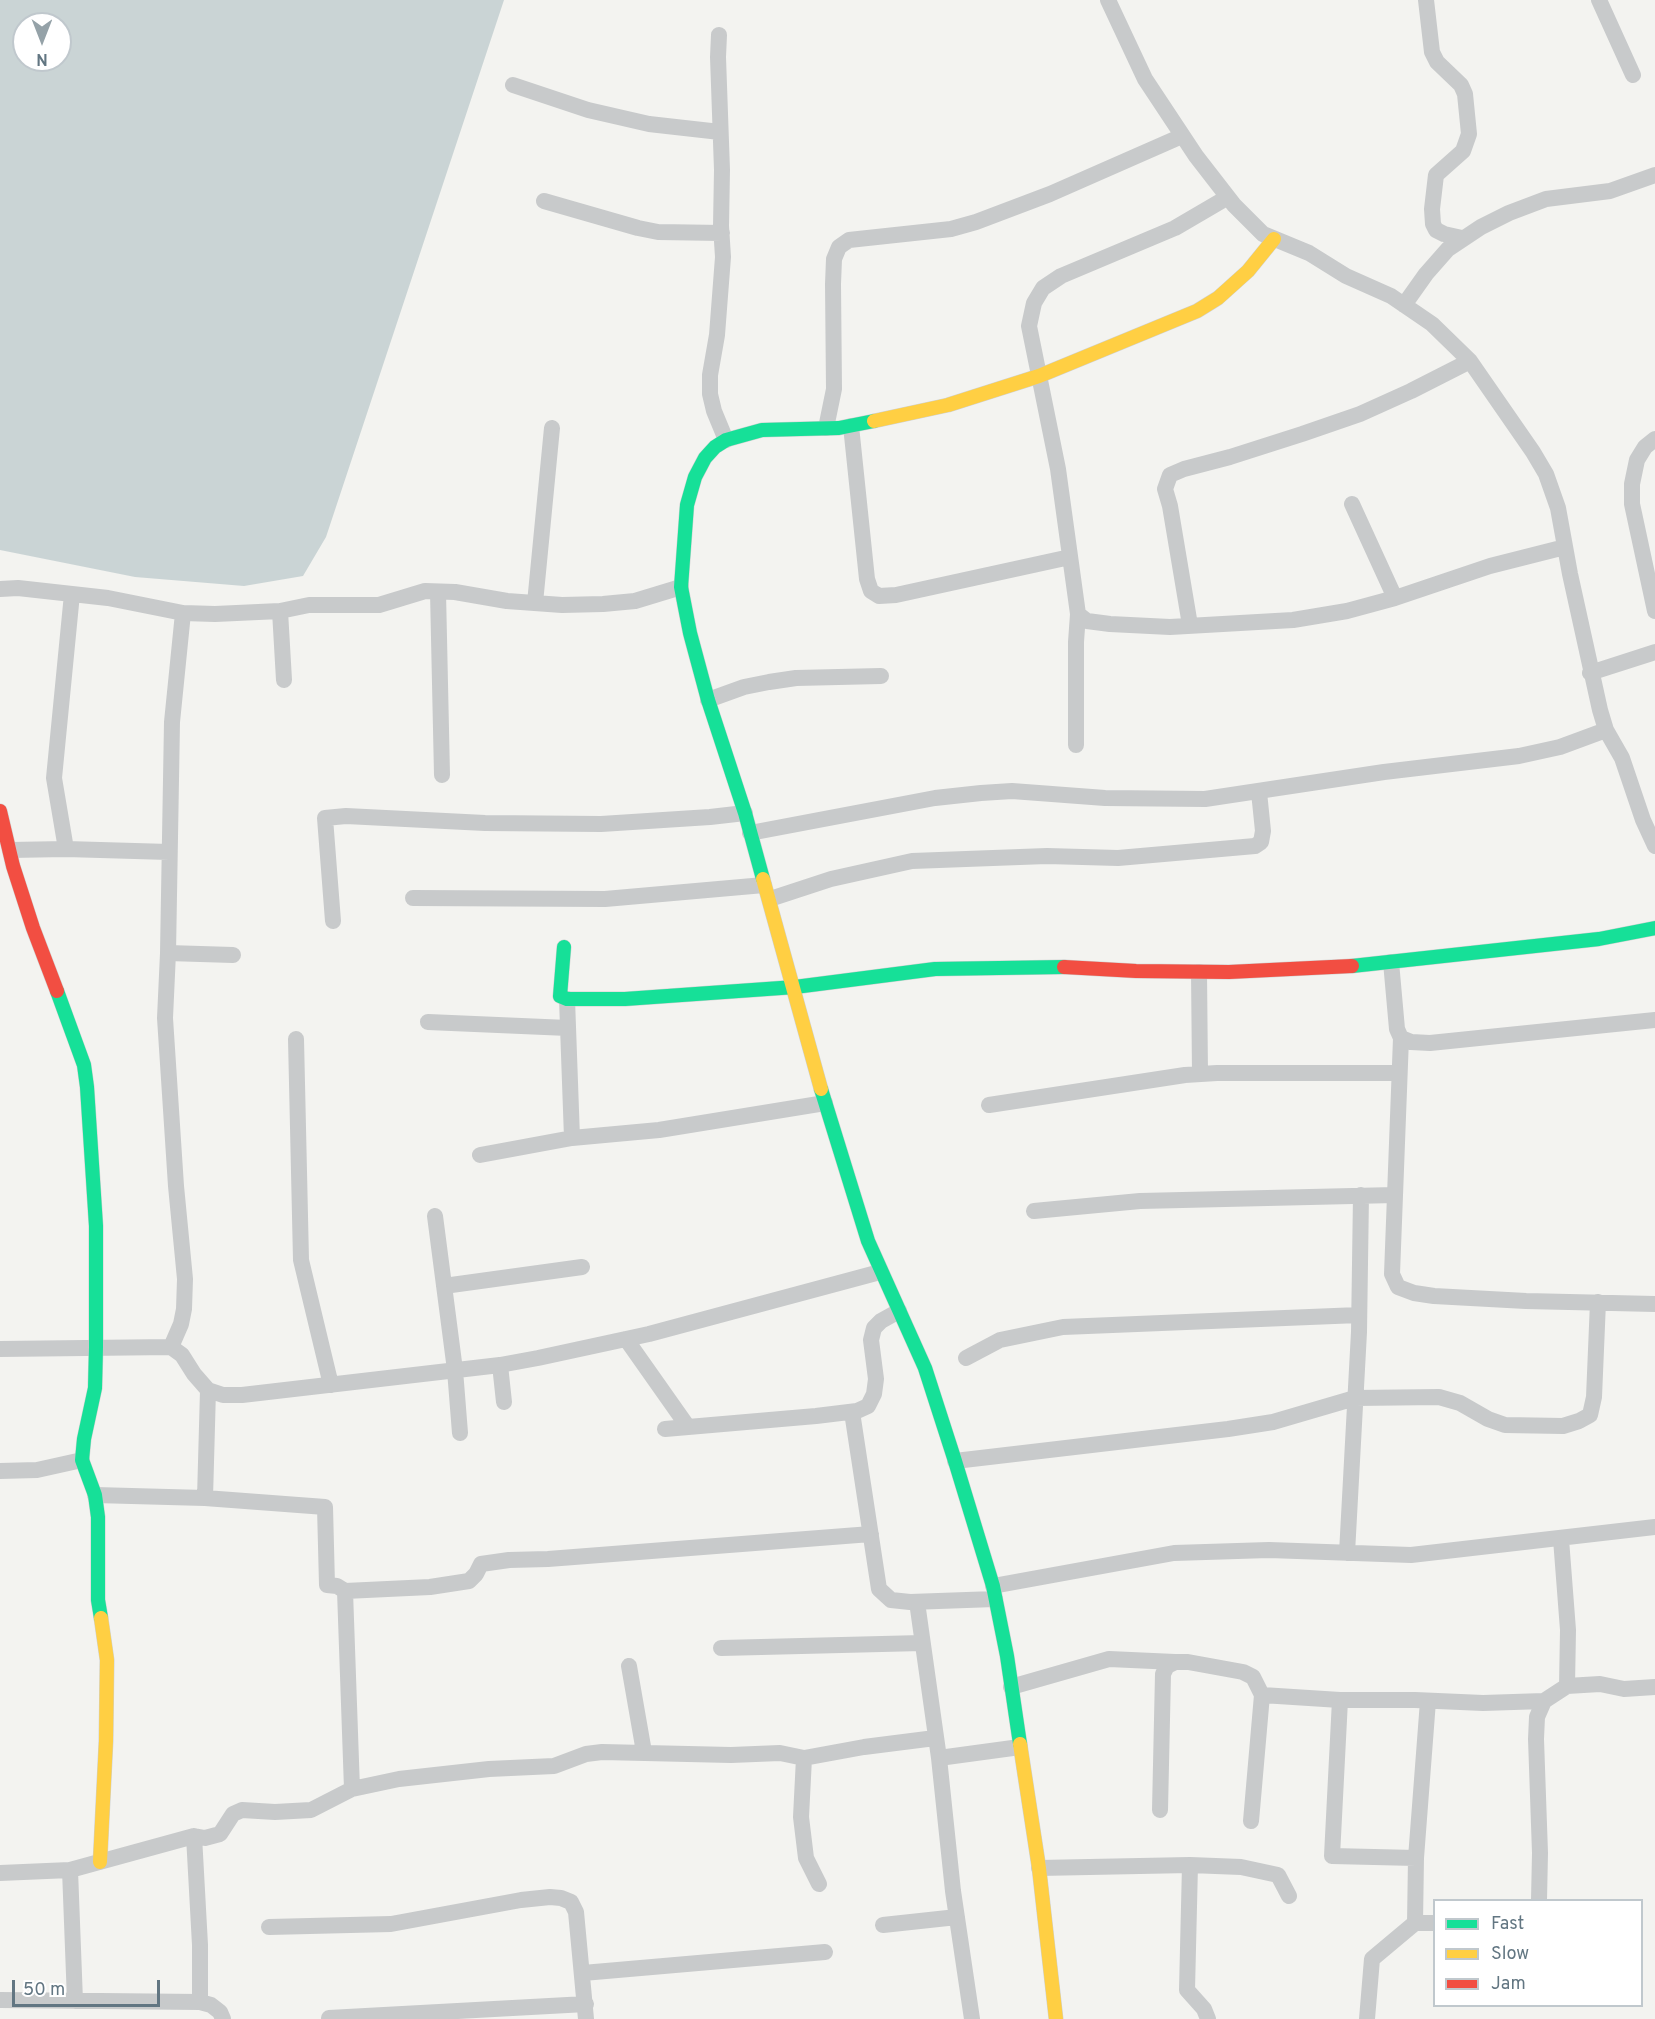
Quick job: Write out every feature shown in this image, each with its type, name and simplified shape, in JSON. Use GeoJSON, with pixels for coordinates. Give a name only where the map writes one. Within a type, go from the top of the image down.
{"type":"FeatureCollection","features":[{"type":"Feature","properties":{"kind":"street"},"geometry":{"type":"LineString","coordinates":[[1108,0],[1145,79],[1182,136],[1228,197],[1263,234],[1309,254],[1346,276],[1391,296],[1447,337],[1470,361],[1546,474],[1558,508],[1590,673],[1606,730],[1622,758],[1653,838]]}},
{"type":"Feature","properties":{"kind":"street"},"geometry":{"type":"LineString","coordinates":[[1426,0],[1432,52],[1437,62],[1461,85],[1465,94],[1469,134],[1463,151],[1436,175],[1432,200],[1433,224],[1436,230],[1444,234],[1462,238]]}},
{"type":"Feature","properties":{"kind":"street"},"geometry":{"type":"LineString","coordinates":[[1599,0],[1633,75]]}},
{"type":"Feature","properties":{"kind":"street"},"geometry":{"type":"LineString","coordinates":[[719,35],[723,257],[710,394],[714,411],[726,440]]}},
{"type":"Feature","properties":{"kind":"street"},"geometry":{"type":"LineString","coordinates":[[513,85],[588,110],[650,124],[720,132]]}},
{"type":"Feature","properties":{"kind":"street"},"geometry":{"type":"LineString","coordinates":[[826,428],[834,389],[833,285],[834,259],[839,247],[849,240],[951,229],[976,222],[1050,194],[1182,136]]}},
{"type":"Feature","properties":{"kind":"street"},"geometry":{"type":"LineString","coordinates":[[1404,305],[1426,274],[1448,249],[1462,238],[1509,213],[1546,199],[1610,191],[1655,175]]}},
{"type":"Feature","properties":{"kind":"street"},"geometry":{"type":"LineString","coordinates":[[1076,745],[1078,614],[1058,470],[1029,326],[1034,303],[1043,288],[1061,276],[1174,228],[1228,197]]}},
{"type":"Feature","properties":{"kind":"street"},"geometry":{"type":"LineString","coordinates":[[544,201],[658,232],[722,233]]}},
{"type":"Feature","properties":{"kind":"street"},"geometry":{"type":"LineString","coordinates":[[1056,2019],[1040,1868],[994,1592],[925,1368],[868,1241],[825,1102],[746,813],[708,700],[690,633],[681,587],[687,506],[695,477],[705,458],[715,447],[726,440],[762,430],[851,426],[948,405],[1039,376],[1197,311],[1218,298],[1248,271],[1274,239]]}},
{"type":"Feature","properties":{"kind":"street"},"geometry":{"type":"LineString","coordinates":[[1190,625],[1170,506],[1165,489],[1170,475],[1360,414],[1412,391],[1470,361]]}},
{"type":"Feature","properties":{"kind":"street"},"geometry":{"type":"LineString","coordinates":[[851,426],[867,579],[871,591],[879,596],[896,595],[1070,557]]}},
{"type":"Feature","properties":{"kind":"street"},"geometry":{"type":"LineString","coordinates":[[535,603],[552,429]]}},
{"type":"Feature","properties":{"kind":"street"},"geometry":{"type":"LineString","coordinates":[[1655,439],[1645,447],[1637,460],[1632,484],[1632,504],[1655,611]]}},
{"type":"Feature","properties":{"kind":"street"},"geometry":{"type":"LineString","coordinates":[[1352,504],[1395,598]]}},
{"type":"Feature","properties":{"kind":"street"},"geometry":{"type":"LineString","coordinates":[[1078,614],[1087,621],[1170,627],[1293,620],[1347,611],[1395,598],[1490,566],[1565,547]]}},
{"type":"Feature","properties":{"kind":"street"},"geometry":{"type":"LineString","coordinates":[[0,589],[18,588],[108,598],[183,613],[214,614],[280,611],[309,605],[379,605],[425,591],[455,592],[507,601],[603,604],[635,601],[681,587]]}},
{"type":"Feature","properties":{"kind":"street"},"geometry":{"type":"LineString","coordinates":[[438,592],[442,775]]}},
{"type":"Feature","properties":{"kind":"street"},"geometry":{"type":"LineString","coordinates":[[66,849],[54,778],[72,594]]}},
{"type":"Feature","properties":{"kind":"street"},"geometry":{"type":"LineString","coordinates":[[280,611],[284,680]]}},
{"type":"Feature","properties":{"kind":"street"},"geometry":{"type":"LineString","coordinates":[[171,1347],[181,1324],[185,1279],[165,1018],[172,722],[183,613]]}},
{"type":"Feature","properties":{"kind":"street"},"geometry":{"type":"LineString","coordinates":[[1590,673],[1654,653]]}},
{"type":"Feature","properties":{"kind":"street"},"geometry":{"type":"LineString","coordinates":[[708,700],[744,687],[796,678],[881,676]]}},
{"type":"Feature","properties":{"kind":"street"},"geometry":{"type":"LineString","coordinates":[[750,833],[882,808],[981,793],[1012,791],[1106,798],[1205,799],[1384,772],[1520,756],[1560,747],[1606,730]]}},
{"type":"Feature","properties":{"kind":"street"},"geometry":{"type":"LineString","coordinates":[[413,898],[605,899],[767,892],[912,861],[1047,856],[1118,858],[1255,846],[1261,842],[1263,831],[1259,792]]}},
{"type":"Feature","properties":{"kind":"street"},"geometry":{"type":"LineString","coordinates":[[0,811],[26,906],[84,1065],[92,1148],[96,1226],[95,1388],[82,1460],[95,1495],[98,1517],[98,1600],[107,1660],[106,1741],[100,1862]]}},
{"type":"Feature","properties":{"kind":"street"},"geometry":{"type":"LineString","coordinates":[[333,921],[325,818],[346,816],[485,823],[601,824],[746,813]]}},
{"type":"Feature","properties":{"kind":"street"},"geometry":{"type":"LineString","coordinates":[[10,850],[169,852]]}},
{"type":"Feature","properties":{"kind":"street"},"geometry":{"type":"LineString","coordinates":[[564,947],[560,996],[567,999],[637,998],[795,987],[935,969],[1045,966],[1199,972],[1347,967],[1599,939],[1655,928]]}},
{"type":"Feature","properties":{"kind":"street"},"geometry":{"type":"LineString","coordinates":[[168,953],[233,955]]}},
{"type":"Feature","properties":{"kind":"street"},"geometry":{"type":"LineString","coordinates":[[1391,962],[1397,1029],[1401,1038],[1392,1274],[1398,1287],[1414,1293],[1434,1296],[1655,1304]]}},
{"type":"Feature","properties":{"kind":"street"},"geometry":{"type":"LineString","coordinates":[[1199,972],[1200,1074]]}},
{"type":"Feature","properties":{"kind":"street"},"geometry":{"type":"LineString","coordinates":[[567,999],[572,1138]]}},
{"type":"Feature","properties":{"kind":"street"},"geometry":{"type":"LineString","coordinates":[[1401,1038],[1411,1042],[1430,1043],[1655,1020]]}},
{"type":"Feature","properties":{"kind":"street"},"geometry":{"type":"LineString","coordinates":[[428,1022],[568,1028]]}},
{"type":"Feature","properties":{"kind":"street"},"geometry":{"type":"LineString","coordinates":[[296,1039],[301,1260],[331,1385]]}},
{"type":"Feature","properties":{"kind":"street"},"geometry":{"type":"LineString","coordinates":[[989,1105],[1200,1074],[1400,1074]]}},
{"type":"Feature","properties":{"kind":"street"},"geometry":{"type":"LineString","coordinates":[[480,1155],[572,1138],[659,1130],[825,1102]]}},
{"type":"Feature","properties":{"kind":"street"},"geometry":{"type":"LineString","coordinates":[[1347,1553],[1359,1315],[1361,1195]]}},
{"type":"Feature","properties":{"kind":"street"},"geometry":{"type":"LineString","coordinates":[[1034,1211],[1140,1201],[1395,1195]]}},
{"type":"Feature","properties":{"kind":"street"},"geometry":{"type":"LineString","coordinates":[[435,1216],[455,1370],[460,1433]]}},
{"type":"Feature","properties":{"kind":"street"},"geometry":{"type":"LineString","coordinates":[[444,1286],[582,1267]]}},
{"type":"Feature","properties":{"kind":"street"},"geometry":{"type":"LineString","coordinates":[[0,1349],[171,1347],[182,1354],[194,1374],[208,1390],[223,1395],[243,1395],[500,1365],[626,1339],[880,1272]]}},
{"type":"Feature","properties":{"kind":"street"},"geometry":{"type":"LineString","coordinates":[[955,1461],[1273,1422],[1355,1398],[1439,1397],[1460,1403],[1488,1419],[1505,1425],[1563,1426],[1590,1415],[1594,1397],[1598,1302]]}},
{"type":"Feature","properties":{"kind":"street"},"geometry":{"type":"LineString","coordinates":[[665,1429],[852,1412],[868,1406],[874,1394],[876,1379],[871,1340],[874,1328],[880,1321],[899,1311]]}},
{"type":"Feature","properties":{"kind":"street"},"geometry":{"type":"LineString","coordinates":[[966,1358],[1000,1340],[1062,1327],[1359,1315]]}},
{"type":"Feature","properties":{"kind":"street"},"geometry":{"type":"LineString","coordinates":[[626,1339],[688,1427]]}},
{"type":"Feature","properties":{"kind":"street"},"geometry":{"type":"LineString","coordinates":[[500,1365],[504,1402]]}},
{"type":"Feature","properties":{"kind":"street"},"geometry":{"type":"LineString","coordinates":[[205,1498],[208,1390]]}},
{"type":"Feature","properties":{"kind":"street"},"geometry":{"type":"LineString","coordinates":[[852,1412],[879,1589],[891,1600],[917,1602],[994,1592],[1174,1553],[1269,1550],[1412,1555],[1655,1527]]}},
{"type":"Feature","properties":{"kind":"street"},"geometry":{"type":"LineString","coordinates":[[0,1471],[37,1470],[82,1460]]}},
{"type":"Feature","properties":{"kind":"street"},"geometry":{"type":"LineString","coordinates":[[95,1495],[205,1498],[325,1507],[327,1585],[337,1586],[345,1591],[430,1587],[469,1581],[481,1564],[508,1560],[548,1559],[871,1534]]}},
{"type":"Feature","properties":{"kind":"street"},"geometry":{"type":"LineString","coordinates":[[1561,1539],[1568,1630],[1567,1686]]}},
{"type":"Feature","properties":{"kind":"street"},"geometry":{"type":"LineString","coordinates":[[345,1591],[352,1789]]}},
{"type":"Feature","properties":{"kind":"street"},"geometry":{"type":"LineString","coordinates":[[917,1602],[972,2019]]}},
{"type":"Feature","properties":{"kind":"street"},"geometry":{"type":"LineString","coordinates":[[721,1648],[922,1643]]}},
{"type":"Feature","properties":{"kind":"street"},"geometry":{"type":"LineString","coordinates":[[1011,1687],[1109,1659],[1188,1662],[1243,1672],[1253,1677],[1262,1695],[1251,1821]]}},
{"type":"Feature","properties":{"kind":"street"},"geometry":{"type":"LineString","coordinates":[[1160,1810],[1164,1674],[1167,1666],[1174,1662]]}},
{"type":"Feature","properties":{"kind":"street"},"geometry":{"type":"LineString","coordinates":[[629,1666],[644,1752]]}},
{"type":"Feature","properties":{"kind":"street"},"geometry":{"type":"LineString","coordinates":[[1262,1695],[1340,1700],[1483,1703],[1544,1701],[1567,1686],[1600,1684],[1624,1689],[1655,1687]]}},
{"type":"Feature","properties":{"kind":"street"},"geometry":{"type":"LineString","coordinates":[[1340,1700],[1332,1856],[1416,1858]]}},
{"type":"Feature","properties":{"kind":"street"},"geometry":{"type":"LineString","coordinates":[[1415,1923],[1416,1858],[1428,1701]]}},
{"type":"Feature","properties":{"kind":"street"},"geometry":{"type":"LineString","coordinates":[[1539,1899],[1540,1852],[1536,1739],[1537,1718],[1544,1701]]}},
{"type":"Feature","properties":{"kind":"street"},"geometry":{"type":"LineString","coordinates":[[0,1873],[70,1870],[194,1836],[205,1838],[220,1834],[233,1814],[242,1810],[275,1812],[311,1810],[352,1789],[399,1779],[489,1769],[554,1766],[586,1754],[780,1753],[804,1758],[934,1738]]}},
{"type":"Feature","properties":{"kind":"street"},"geometry":{"type":"LineString","coordinates":[[939,1758],[1020,1747]]}},
{"type":"Feature","properties":{"kind":"street"},"geometry":{"type":"LineString","coordinates":[[804,1758],[801,1817],[806,1858],[819,1884]]}},
{"type":"Feature","properties":{"kind":"street"},"geometry":{"type":"LineString","coordinates":[[194,1836],[200,1945],[200,2001]]}},
{"type":"Feature","properties":{"kind":"street"},"geometry":{"type":"LineString","coordinates":[[1040,1868],[1190,1865],[1240,1867],[1278,1875],[1289,1896]]}},
{"type":"Feature","properties":{"kind":"street"},"geometry":{"type":"LineString","coordinates":[[1190,1865],[1187,1990],[1204,2009],[1208,2019]]}},
{"type":"Feature","properties":{"kind":"street"},"geometry":{"type":"LineString","coordinates":[[70,1870],[75,2001]]}},
{"type":"Feature","properties":{"kind":"street"},"geometry":{"type":"LineString","coordinates":[[268,1927],[391,1924],[521,1900],[550,1897],[571,1902],[576,1912],[586,2012],[329,2018]]}},
{"type":"Feature","properties":{"kind":"street"},"geometry":{"type":"LineString","coordinates":[[883,1924],[957,1917]]}},
{"type":"Feature","properties":{"kind":"street"},"geometry":{"type":"LineString","coordinates":[[1367,2019],[1372,1959],[1415,1923],[1433,1923]]}},
{"type":"Feature","properties":{"kind":"street"},"geometry":{"type":"LineString","coordinates":[[583,1973],[825,1952]]}},
{"type":"Feature","properties":{"kind":"street"},"geometry":{"type":"LineString","coordinates":[[0,2000],[200,2001],[220,2012],[223,2019]]}},
{"type":"Feature","properties":{"kind":"shaded area"},"geometry":{"type":"Polygon","coordinates":[[[0,0],[504,0],[326,537],[303,576],[244,586],[135,577],[0,550],[0,0]]]}},
{"type":"Feature","properties":{"kind":"traffic: fast"},"geometry":{"type":"LineString","coordinates":[[763,879],[745,813],[708,700],[690,633],[681,587],[687,505],[695,477],[705,458],[715,447],[726,440],[762,430],[839,428],[874,421]]}},
{"type":"Feature","properties":{"kind":"traffic: fast"},"geometry":{"type":"LineString","coordinates":[[1352,966],[1599,939],[1655,928]]}},
{"type":"Feature","properties":{"kind":"traffic: fast"},"geometry":{"type":"LineString","coordinates":[[564,947],[560,996],[567,999],[625,999],[795,987],[935,969],[1064,967]]}},
{"type":"Feature","properties":{"kind":"traffic: fast"},"geometry":{"type":"LineString","coordinates":[[57,991],[84,1065],[87,1087],[96,1226],[96,1347],[95,1388],[82,1460],[95,1495],[98,1517],[98,1600],[101,1618]]}},
{"type":"Feature","properties":{"kind":"traffic: fast"},"geometry":{"type":"LineString","coordinates":[[821,1089],[868,1241],[925,1368],[993,1586],[1007,1656],[1020,1744]]}},
{"type":"Feature","properties":{"kind":"traffic: slow"},"geometry":{"type":"LineString","coordinates":[[874,421],[948,405],[1039,376],[1197,311],[1218,298],[1248,271],[1274,239]]}},
{"type":"Feature","properties":{"kind":"traffic: slow"},"geometry":{"type":"LineString","coordinates":[[763,879],[821,1089]]}},
{"type":"Feature","properties":{"kind":"traffic: slow"},"geometry":{"type":"LineString","coordinates":[[100,1862],[106,1741],[107,1660],[101,1618]]}},
{"type":"Feature","properties":{"kind":"traffic: slow"},"geometry":{"type":"LineString","coordinates":[[1020,1744],[1039,1868],[1056,2019]]}},
{"type":"Feature","properties":{"kind":"traffic: jam"},"geometry":{"type":"LineString","coordinates":[[0,811],[13,866],[57,991]]}},
{"type":"Feature","properties":{"kind":"traffic: jam"},"geometry":{"type":"LineString","coordinates":[[1064,967],[1136,971],[1229,972],[1352,966]]}}]}
